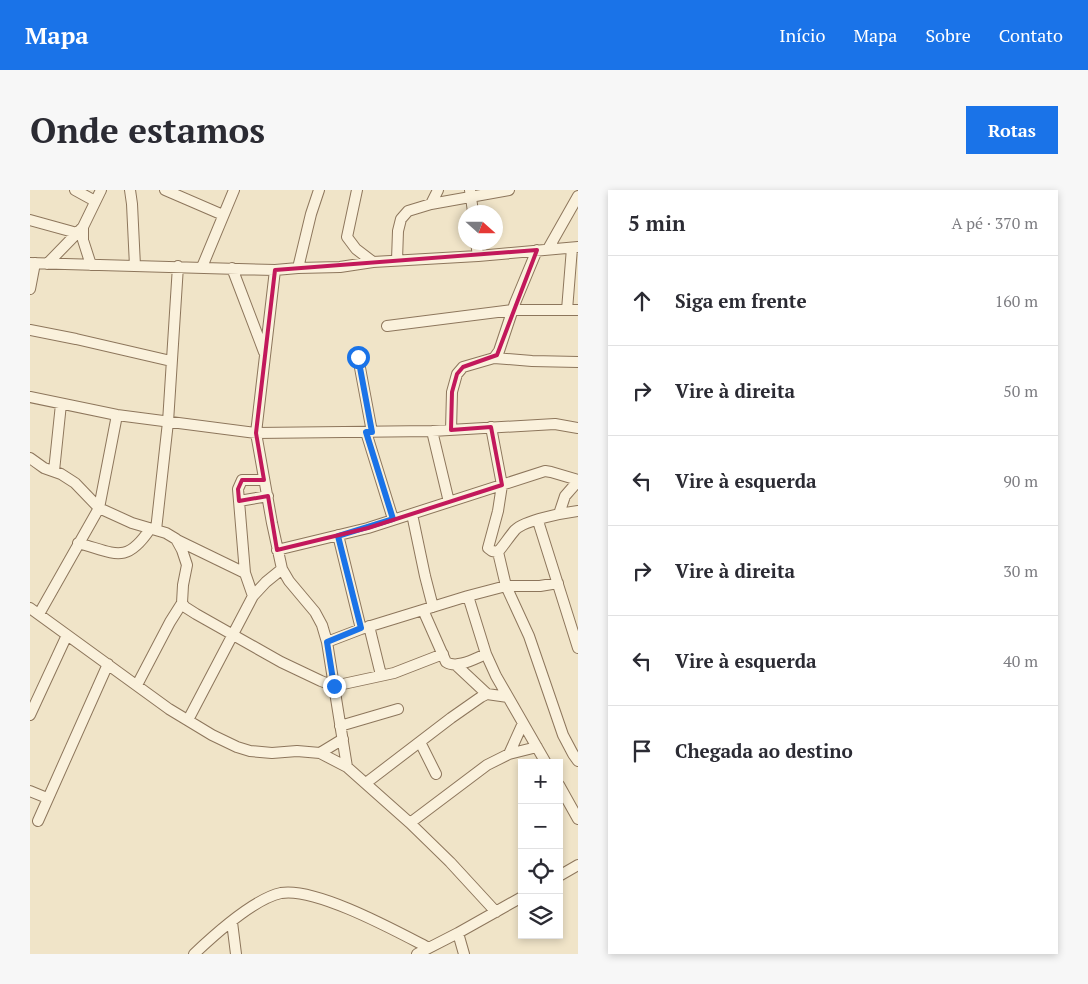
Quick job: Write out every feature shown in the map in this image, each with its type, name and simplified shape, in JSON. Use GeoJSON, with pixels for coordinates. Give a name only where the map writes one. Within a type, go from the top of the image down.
{"type":"FeatureCollection","features":[{"type":"Feature","properties":{"kind":"street"},"geometry":{"type":"LineString","coordinates":[[75,190],[96,201]]}},
{"type":"Feature","properties":{"kind":"street"},"geometry":{"type":"LineString","coordinates":[[47,264],[80,230],[101,190]]}},
{"type":"Feature","properties":{"kind":"street"},"geometry":{"type":"LineString","coordinates":[[130,190],[135,266]]}},
{"type":"Feature","properties":{"kind":"street"},"geometry":{"type":"LineString","coordinates":[[166,190],[223,215]]}},
{"type":"Feature","properties":{"kind":"street"},"geometry":{"type":"LineString","coordinates":[[202,267],[234,190]]}},
{"type":"Feature","properties":{"kind":"street"},"geometry":{"type":"LineString","coordinates":[[298,268],[319,190]]}},
{"type":"Feature","properties":{"kind":"street"},"geometry":{"type":"LineString","coordinates":[[357,190],[347,237],[356,249],[373,262]]}},
{"type":"Feature","properties":{"kind":"street"},"geometry":{"type":"LineString","coordinates":[[426,190],[434,198]]}},
{"type":"Feature","properties":{"kind":"street"},"geometry":{"type":"LineString","coordinates":[[397,260],[398,231],[401,219],[408,211],[434,198],[509,190]]}},
{"type":"Feature","properties":{"kind":"street"},"geometry":{"type":"LineString","coordinates":[[494,358],[500,350],[513,310],[543,250],[578,196]]}},
{"type":"Feature","properties":{"kind":"street"},"geometry":{"type":"LineString","coordinates":[[30,220],[80,230]]}},
{"type":"Feature","properties":{"kind":"street"},"geometry":{"type":"LineString","coordinates":[[80,230],[91,265]]}},
{"type":"Feature","properties":{"kind":"street"},"geometry":{"type":"LineString","coordinates":[[30,289],[32,263],[275,270],[340,267],[397,260],[575,248],[567,310]]}},
{"type":"Feature","properties":{"kind":"street"},"geometry":{"type":"LineString","coordinates":[[477,250],[478,256]]}},
{"type":"Feature","properties":{"kind":"street"},"geometry":{"type":"LineString","coordinates":[[78,543],[119,554],[126,554],[153,529],[168,422],[178,266]]}},
{"type":"Feature","properties":{"kind":"street"},"geometry":{"type":"LineString","coordinates":[[232,268],[265,353]]}},
{"type":"Feature","properties":{"kind":"street"},"geometry":{"type":"LineString","coordinates":[[275,270],[256,434],[282,569],[289,581],[315,612],[322,625],[327,642],[348,768]]}},
{"type":"Feature","properties":{"kind":"street"},"geometry":{"type":"LineString","coordinates":[[386,326],[513,310],[578,310]]}},
{"type":"Feature","properties":{"kind":"street"},"geometry":{"type":"LineString","coordinates":[[30,330],[171,361]]}},
{"type":"Feature","properties":{"kind":"street"},"geometry":{"type":"LineString","coordinates":[[358,357],[369,432],[393,519]]}},
{"type":"Feature","properties":{"kind":"street"},"geometry":{"type":"LineString","coordinates":[[451,430],[452,392],[457,374],[463,367],[494,358],[578,362]]}},
{"type":"Feature","properties":{"kind":"street"},"geometry":{"type":"LineString","coordinates":[[30,397],[117,415],[256,434],[432,431],[555,424],[578,428]]}},
{"type":"Feature","properties":{"kind":"street"},"geometry":{"type":"LineString","coordinates":[[54,471],[61,404]]}},
{"type":"Feature","properties":{"kind":"street"},"geometry":{"type":"LineString","coordinates":[[117,415],[99,508],[34,611],[170,709],[237,747],[250,751],[272,753],[296,750],[320,753],[348,768],[410,823],[450,862],[496,912]]}},
{"type":"Feature","properties":{"kind":"street"},"geometry":{"type":"LineString","coordinates":[[492,427],[502,485],[498,511],[488,548],[498,552]]}},
{"type":"Feature","properties":{"kind":"street"},"geometry":{"type":"LineString","coordinates":[[432,431],[449,502]]}},
{"type":"Feature","properties":{"kind":"street"},"geometry":{"type":"LineString","coordinates":[[30,458],[44,468],[61,474],[75,483],[99,508],[122,520],[166,533],[245,573]]}},
{"type":"Feature","properties":{"kind":"street"},"geometry":{"type":"LineString","coordinates":[[277,550],[338,536],[545,471],[578,480],[565,496],[559,514]]}},
{"type":"Feature","properties":{"kind":"street"},"geometry":{"type":"LineString","coordinates":[[253,596],[245,573],[238,489],[242,480],[264,480]]}},
{"type":"Feature","properties":{"kind":"street"},"geometry":{"type":"LineString","coordinates":[[239,501],[268,496]]}},
{"type":"Feature","properties":{"kind":"street"},"geometry":{"type":"LineString","coordinates":[[498,552],[515,530],[522,526],[559,514],[578,511]]}},
{"type":"Feature","properties":{"kind":"street"},"geometry":{"type":"LineString","coordinates":[[412,514],[433,607]]}},
{"type":"Feature","properties":{"kind":"street"},"geometry":{"type":"LineString","coordinates":[[538,521],[578,648]]}},
{"type":"Feature","properties":{"kind":"street"},"geometry":{"type":"LineString","coordinates":[[338,536],[381,675]]}},
{"type":"Feature","properties":{"kind":"street"},"geometry":{"type":"LineString","coordinates":[[137,685],[182,603],[187,565],[176,539]]}},
{"type":"Feature","properties":{"kind":"street"},"geometry":{"type":"LineString","coordinates":[[498,552],[506,586],[529,636],[563,735],[578,761]]}},
{"type":"Feature","properties":{"kind":"street"},"geometry":{"type":"LineString","coordinates":[[188,720],[253,596],[282,569]]}},
{"type":"Feature","properties":{"kind":"street"},"geometry":{"type":"LineString","coordinates":[[327,642],[365,627],[506,586],[540,586],[558,583]]}},
{"type":"Feature","properties":{"kind":"street"},"geometry":{"type":"LineString","coordinates":[[468,596],[486,654],[544,759]]}},
{"type":"Feature","properties":{"kind":"street"},"geometry":{"type":"LineString","coordinates":[[182,603],[185,607],[281,662],[334,686],[394,673],[443,654]]}},
{"type":"Feature","properties":{"kind":"street"},"geometry":{"type":"LineString","coordinates":[[423,610],[446,662],[456,665],[486,654]]}},
{"type":"Feature","properties":{"kind":"street"},"geometry":{"type":"LineString","coordinates":[[30,715],[68,635]]}},
{"type":"Feature","properties":{"kind":"street"},"geometry":{"type":"LineString","coordinates":[[38,821],[108,664]]}},
{"type":"Feature","properties":{"kind":"street"},"geometry":{"type":"LineString","coordinates":[[456,665],[487,694],[508,697]]}},
{"type":"Feature","properties":{"kind":"street"},"geometry":{"type":"LineString","coordinates":[[366,783],[451,718],[487,694]]}},
{"type":"Feature","properties":{"kind":"street"},"geometry":{"type":"LineString","coordinates":[[340,726],[398,708]]}},
{"type":"Feature","properties":{"kind":"street"},"geometry":{"type":"LineString","coordinates":[[509,754],[523,723]]}},
{"type":"Feature","properties":{"kind":"street"},"geometry":{"type":"LineString","coordinates":[[320,753],[342,739]]}},
{"type":"Feature","properties":{"kind":"street"},"geometry":{"type":"LineString","coordinates":[[420,742],[436,774]]}},
{"type":"Feature","properties":{"kind":"street"},"geometry":{"type":"LineString","coordinates":[[410,823],[487,765],[509,754],[537,747]]}},
{"type":"Feature","properties":{"kind":"street"},"geometry":{"type":"LineString","coordinates":[[30,791],[47,798]]}},
{"type":"Feature","properties":{"kind":"street"},"geometry":{"type":"LineString","coordinates":[[563,792],[578,819]]}},
{"type":"Feature","properties":{"kind":"street"},"geometry":{"type":"LineString","coordinates":[[563,874],[578,866]]}},
{"type":"Feature","properties":{"kind":"street"},"geometry":{"type":"LineString","coordinates":[[194,954],[260,901],[281,893],[307,894],[348,909],[429,948]]}},
{"type":"Feature","properties":{"kind":"street"},"geometry":{"type":"LineString","coordinates":[[417,954],[458,934],[518,899]]}},
{"type":"Feature","properties":{"kind":"street"},"geometry":{"type":"LineString","coordinates":[[232,922],[236,954]]}},
{"type":"Feature","properties":{"kind":"street"},"geometry":{"type":"LineString","coordinates":[[458,934],[464,954]]}},
{"type":"Feature","properties":{"kind":"highlighted area"},"geometry":{"type":"Polygon","coordinates":[[[537,250],[497,355],[463,367],[457,374],[452,392],[451,430],[491,427],[502,485],[368,528],[277,550],[268,496],[239,501],[238,489],[242,480],[264,480],[256,433],[275,270],[537,250]]]}},
{"type":"Feature","properties":{"kind":"route"},"geometry":{"type":"LineString","coordinates":[[334,686],[327,642],[361,628],[338,536],[393,519],[366,432],[372,432],[358,357]]}}]}
